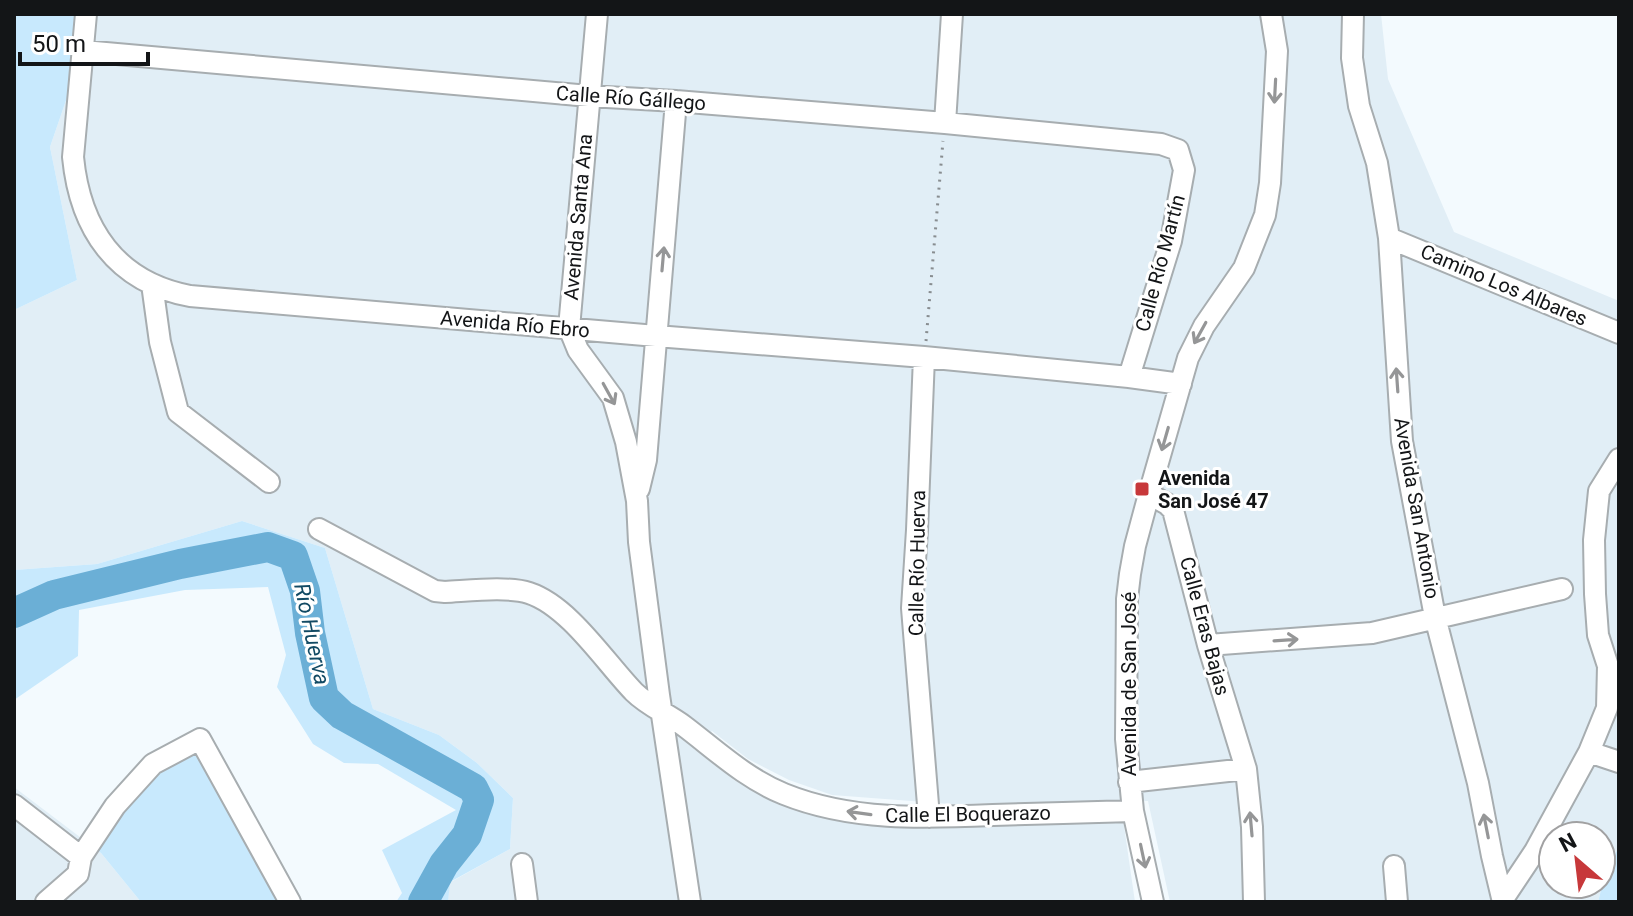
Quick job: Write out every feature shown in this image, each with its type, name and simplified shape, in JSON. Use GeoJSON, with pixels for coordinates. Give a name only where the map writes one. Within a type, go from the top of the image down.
{"type":"FeatureCollection","features":[{"type":"Feature","properties":{"kind":"street","name":"Avenida Río Ebro"},"geometry":{"type":"LineString","coordinates":[[86,14],[73,157],[80,203],[90,225],[111,254],[152,284],[177,294],[924,357],[1181,384]]}},
{"type":"Feature","properties":{"kind":"street","name":"Avenida Santa Ana"},"geometry":{"type":"LineString","coordinates":[[597,14],[569,328],[578,350],[613,398],[626,442],[637,501],[639,542],[690,902]]}},
{"type":"Feature","properties":{"kind":"street"},"geometry":{"type":"LineString","coordinates":[[945,123],[952,14]]}},
{"type":"Feature","properties":{"kind":"street","name":"Avenida de San José"},"geometry":{"type":"LineString","coordinates":[[1153,902],[1129,782],[1126,739],[1127,599],[1135,546],[1195,342],[1244,268],[1265,215],[1270,183],[1277,51],[1271,14]]}},
{"type":"Feature","properties":{"kind":"street","name":"Avenida San Antonio"},"geometry":{"type":"LineString","coordinates":[[1353,14],[1352,58],[1359,106],[1377,163],[1389,238],[1402,441],[1435,617],[1478,783],[1503,901]]}},
{"type":"Feature","properties":{"kind":"street","name":"Calle Río Gállego"},"geometry":{"type":"LineString","coordinates":[[83,51],[589,96],[945,123],[1161,144],[1178,150]]}},
{"type":"Feature","properties":{"kind":"street","name":"Avenida Santa Ana"},"geometry":{"type":"LineString","coordinates":[[637,501],[646,460],[676,101]]}},
{"type":"Feature","properties":{"kind":"street","name":"Calle Río Martín"},"geometry":{"type":"LineString","coordinates":[[1129,377],[1171,241],[1184,170],[1178,150]]}},
{"type":"Feature","properties":{"kind":"street","name":"Camino Los Albares"},"geometry":{"type":"LineString","coordinates":[[1389,238],[1619,333]]}},
{"type":"Feature","properties":{"kind":"street"},"geometry":{"type":"LineString","coordinates":[[152,284],[160,342],[178,412],[269,482]]}},
{"type":"Feature","properties":{"kind":"street","name":"Calle Río Huerva"},"geometry":{"type":"LineString","coordinates":[[924,357],[912,608],[929,817]]}},
{"type":"Feature","properties":{"kind":"street"},"geometry":{"type":"LineString","coordinates":[[1503,901],[1535,851],[1589,752],[1607,708],[1614,667],[1598,635],[1594,540],[1599,491],[1619,459]]}},
{"type":"Feature","properties":{"kind":"street","name":"Calle Eras Bajas"},"geometry":{"type":"LineString","coordinates":[[1149,494],[1173,510],[1208,645],[1246,769],[1252,827],[1254,902]]}},
{"type":"Feature","properties":{"kind":"street","name":"Calle El Boquerazo"},"geometry":{"type":"LineString","coordinates":[[319,529],[435,591],[510,590],[540,597],[567,617],[637,695],[740,771],[809,803],[854,813],[929,817],[1133,811]]}},
{"type":"Feature","properties":{"kind":"street"},"geometry":{"type":"LineString","coordinates":[[1208,645],[1355,635],[1562,589]]}},
{"type":"Feature","properties":{"kind":"street"},"geometry":{"type":"LineString","coordinates":[[46,902],[78,874],[81,857],[115,806],[153,764],[200,739],[290,902]]}},
{"type":"Feature","properties":{"kind":"street"},"geometry":{"type":"LineString","coordinates":[[1589,752],[1619,762]]}},
{"type":"Feature","properties":{"kind":"street"},"geometry":{"type":"LineString","coordinates":[[1129,782],[1246,769]]}},
{"type":"Feature","properties":{"kind":"street"},"geometry":{"type":"LineString","coordinates":[[14,805],[81,857]]}},
{"type":"Feature","properties":{"kind":"street"},"geometry":{"type":"LineString","coordinates":[[522,864],[527,902]]}},
{"type":"Feature","properties":{"kind":"street"},"geometry":{"type":"LineString","coordinates":[[1394,866],[1397,902]]}},
{"type":"Feature","properties":{"kind":"path"},"geometry":{"type":"LineString","coordinates":[[924,357],[945,123]]}},
{"type":"Feature","properties":{"kind":"shaded area"},"geometry":{"type":"Polygon","coordinates":[[[14,14],[86,14],[83,51],[50,147],[77,280],[14,310],[14,14]]]}},
{"type":"Feature","properties":{"kind":"shaded area"},"geometry":{"type":"Polygon","coordinates":[[[86,14],[1381,14],[1388,79],[1454,232],[1619,301],[1619,847],[1617,851],[1617,820],[1537,820],[1537,900],[1598,902],[1170,902],[1148,801],[951,804],[832,795],[789,780],[748,759],[712,731],[694,749],[734,780],[781,803],[827,818],[937,825],[1123,819],[1135,902],[448,902],[449,883],[510,849],[513,798],[477,763],[439,735],[373,709],[325,548],[242,521],[97,564],[14,570],[14,310],[77,280],[50,147],[83,51],[86,14]]]}},
{"type":"Feature","properties":{"kind":"shaded area"},"geometry":{"type":"Polygon","coordinates":[[[242,521],[325,548],[373,709],[439,735],[477,763],[513,798],[510,849],[450,882],[448,902],[396,902],[402,893],[382,850],[456,810],[378,764],[344,763],[313,744],[277,687],[286,655],[268,587],[185,590],[79,610],[78,656],[14,700],[14,570],[97,564],[242,521]]]}},
{"type":"Feature","properties":{"kind":"shaded area"},"geometry":{"type":"Polygon","coordinates":[[[200,739],[290,902],[141,902],[101,853],[89,844],[115,806],[200,739]]]}},
{"type":"Feature","properties":{"kind":"shaded area"},"geometry":{"type":"Polygon","coordinates":[[[14,787],[101,853],[141,902],[14,902],[14,787]]]}},
{"type":"Feature","properties":{"kind":"shaded area"},"geometry":{"type":"Polygon","coordinates":[[[1619,847],[1619,902],[1598,902],[1617,900],[1619,847]]]}},
{"type":"Feature","properties":{"kind":"waterway","name":"Río Huerva"},"geometry":{"type":"LineString","coordinates":[[14,613],[54,595],[180,564],[268,547],[293,556],[305,591],[310,633],[324,698],[342,715],[473,788],[479,800],[467,835],[444,864],[423,902]]}},
{"type":"Feature","properties":{"kind":"place","name":"Avenida San José 47"},"geometry":{"type":"Point","coordinates":[1142,489]}}]}
